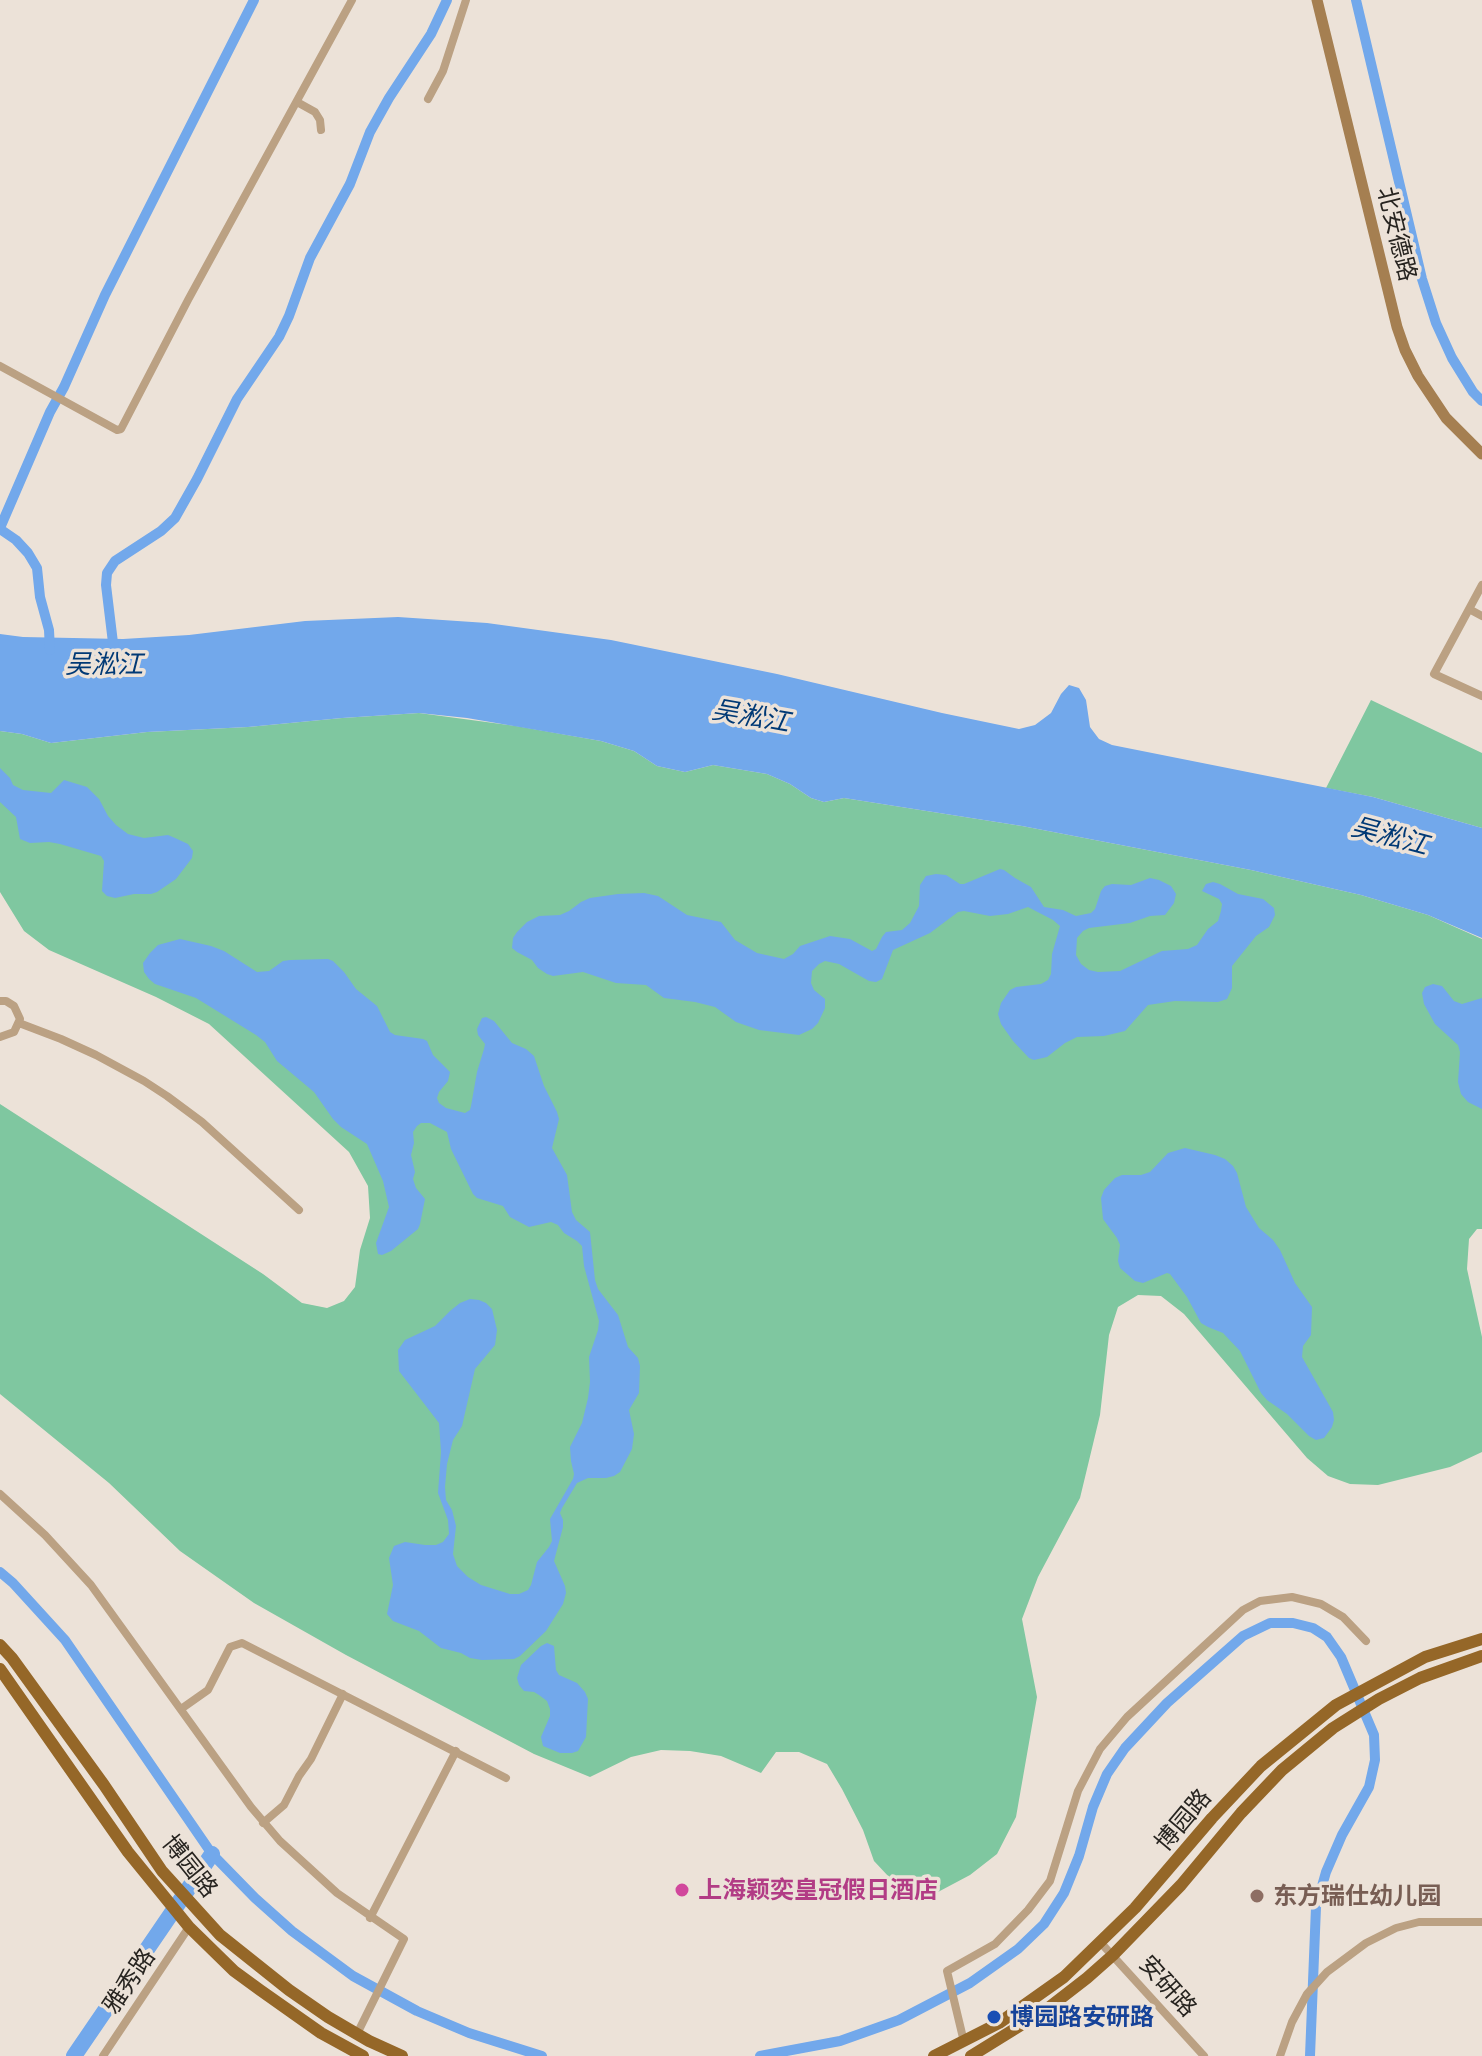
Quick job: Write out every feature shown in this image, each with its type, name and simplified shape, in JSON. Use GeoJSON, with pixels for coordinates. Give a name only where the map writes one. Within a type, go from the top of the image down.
{"type":"FeatureCollection","features":[{"type":"Feature","properties":{"kind":"main road","name":"博园路"},"geometry":{"type":"LineString","coordinates":[[934,2056],[999,2023],[1051,1986],[1101,1943],[1145,1898],[1212,1818],[1261,1766],[1336,1705],[1425,1657],[1482,1639]]}},
{"type":"Feature","properties":{"kind":"main road","name":"博园路"},"geometry":{"type":"LineString","coordinates":[[0,1645],[104,1785],[162,1871],[198,1913],[243,1955],[289,1990],[357,2034],[402,2056]]}},
{"type":"Feature","properties":{"kind":"main road","name":"博园路"},"geometry":{"type":"LineString","coordinates":[[971,2056],[1047,2009],[1113,1955],[1146,1923],[1282,1770],[1345,1719],[1420,1678],[1482,1656]]}},
{"type":"Feature","properties":{"kind":"main road","name":"博园路"},"geometry":{"type":"LineString","coordinates":[[0,1669],[153,1885],[189,1927],[234,1971],[321,2033],[363,2056]]}},
{"type":"Feature","properties":{"kind":"street"},"geometry":{"type":"LineString","coordinates":[[0,366],[117,430],[121,429],[352,0]]}},
{"type":"Feature","properties":{"kind":"street"},"geometry":{"type":"LineString","coordinates":[[428,99],[443,71],[466,0]]}},
{"type":"Feature","properties":{"kind":"street","name":"北安德路"},"geometry":{"type":"LineString","coordinates":[[1317,0],[1405,350],[1446,418],[1482,454]]}},
{"type":"Feature","properties":{"kind":"street"},"geometry":{"type":"LineString","coordinates":[[297,102],[315,112],[321,130]]}},
{"type":"Feature","properties":{"kind":"street"},"geometry":{"type":"LineString","coordinates":[[1482,585],[1434,674],[1482,696]]}},
{"type":"Feature","properties":{"kind":"street"},"geometry":{"type":"LineString","coordinates":[[1469,609],[1482,616]]}},
{"type":"Feature","properties":{"kind":"street"},"geometry":{"type":"LineString","coordinates":[[0,1001],[14,1006],[19,1014],[19,1023],[14,1032],[0,1037]]}},
{"type":"Feature","properties":{"kind":"street"},"geometry":{"type":"LineString","coordinates":[[19,1023],[96,1055],[167,1096],[212,1131],[299,1210]]}},
{"type":"Feature","properties":{"kind":"street"},"geometry":{"type":"LineString","coordinates":[[0,1494],[45,1535],[91,1585],[263,1823],[298,1860],[337,1893],[404,1939],[357,2034]]}},
{"type":"Feature","properties":{"kind":"street"},"geometry":{"type":"LineString","coordinates":[[964,2042],[947,1971],[995,1944],[1028,1910],[1050,1881],[1078,1791],[1100,1749],[1127,1717],[1243,1610],[1260,1601],[1292,1597],[1321,1604],[1343,1617],[1366,1641]]}},
{"type":"Feature","properties":{"kind":"street"},"geometry":{"type":"LineString","coordinates":[[181,1709],[208,1690],[230,1647],[242,1643],[506,1778]]}},
{"type":"Feature","properties":{"kind":"street"},"geometry":{"type":"LineString","coordinates":[[263,1823],[284,1805],[343,1694]]}},
{"type":"Feature","properties":{"kind":"street"},"geometry":{"type":"LineString","coordinates":[[370,1918],[456,1751]]}},
{"type":"Feature","properties":{"kind":"street"},"geometry":{"type":"LineString","coordinates":[[1280,2056],[1292,2022],[1307,1994],[1327,1972],[1366,1943],[1396,1928],[1429,1922],[1482,1922]]}},
{"type":"Feature","properties":{"kind":"street","name":"雅秀路"},"geometry":{"type":"LineString","coordinates":[[103,2056],[189,1927]]}},
{"type":"Feature","properties":{"kind":"street","name":"安研路"},"geometry":{"type":"LineString","coordinates":[[1101,1943],[1202,2055]]}},
{"type":"Feature","properties":{"kind":"green space"},"geometry":{"type":"Polygon","coordinates":[[[1371,700],[1482,753],[1482,828],[1373,797],[1326,788],[1371,700]]]}},
{"type":"Feature","properties":{"kind":"green space"},"geometry":{"type":"Polygon","coordinates":[[[419,713],[601,741],[634,751],[657,766],[685,772],[713,765],[767,774],[824,802],[844,798],[1022,826],[1251,870],[1361,895],[1428,915],[1482,939],[1482,1229],[1477,1229],[1469,1239],[1467,1269],[1482,1337],[1482,1452],[1450,1467],[1378,1485],[1350,1484],[1328,1476],[1307,1458],[1184,1314],[1161,1296],[1138,1295],[1118,1307],[1109,1335],[1100,1415],[1080,1498],[1038,1577],[1022,1619],[1037,1697],[1016,1817],[997,1854],[970,1875],[938,1892],[918,1890],[889,1877],[874,1861],[863,1830],[827,1764],[799,1752],[776,1752],[761,1773],[721,1756],[661,1750],[631,1757],[590,1777],[534,1754],[254,1603],[180,1551],[109,1483],[0,1394],[0,1104],[263,1274],[302,1303],[327,1308],[344,1301],[355,1287],[360,1250],[370,1218],[368,1186],[349,1152],[209,1024],[49,950],[24,931],[0,892],[0,731],[51,743],[147,732],[419,713]]]}},
{"type":"Feature","properties":{"kind":"water","name":"吴淞江"},"geometry":{"type":"Polygon","coordinates":[[[398,617],[487,623],[611,640],[1019,729],[1035,725],[1051,713],[1069,685],[1079,688],[1086,700],[1090,727],[1099,739],[1112,745],[1373,797],[1482,828],[1482,938],[1428,915],[1361,895],[1251,870],[1022,826],[844,798],[824,802],[767,774],[713,765],[685,772],[657,766],[634,751],[601,741],[467,718],[419,713],[147,732],[51,743],[0,731],[0,634],[123,639],[189,635],[305,621],[398,617]]]}},
{"type":"Feature","properties":{"kind":"water"},"geometry":{"type":"Polygon","coordinates":[[[0,768],[13,785],[23,790],[51,793],[64,780],[87,787],[99,799],[108,816],[128,834],[144,838],[168,835],[188,844],[193,851],[192,858],[176,879],[157,892],[115,898],[107,896],[102,891],[104,861],[101,856],[60,844],[30,843],[20,839],[16,817],[0,802],[0,768]]]}},
{"type":"Feature","properties":{"kind":"water"},"geometry":{"type":"Polygon","coordinates":[[[1000,869],[1031,887],[1044,907],[1076,916],[1095,909],[1105,886],[1131,885],[1150,878],[1171,886],[1176,894],[1174,903],[1165,915],[1089,928],[1077,938],[1076,955],[1081,964],[1098,972],[1120,971],[1162,951],[1188,949],[1197,945],[1218,921],[1221,911],[1219,899],[1202,891],[1206,884],[1213,882],[1238,894],[1263,899],[1274,908],[1275,915],[1269,927],[1256,936],[1232,966],[1232,988],[1227,999],[1148,1005],[1125,1031],[1077,1037],[1047,1057],[1034,1060],[1013,1041],[998,1014],[1010,990],[1041,984],[1051,974],[1052,954],[1060,926],[1028,907],[990,916],[958,912],[930,933],[893,950],[882,979],[876,982],[839,964],[825,961],[819,964],[812,971],[811,983],[825,999],[825,1008],[818,1023],[799,1035],[759,1030],[736,1022],[715,1007],[664,998],[646,985],[616,983],[583,972],[553,976],[512,948],[517,932],[539,916],[560,915],[590,898],[644,893],[658,896],[687,915],[721,922],[735,940],[757,953],[784,959],[800,946],[830,936],[850,939],[872,951],[886,932],[902,930],[910,923],[919,906],[920,885],[926,876],[946,875],[964,884],[1000,869]]]}},
{"type":"Feature","properties":{"kind":"water"},"geometry":{"type":"Polygon","coordinates":[[[180,939],[224,951],[257,972],[269,971],[283,961],[333,961],[356,989],[377,1006],[390,1032],[427,1041],[433,1055],[450,1072],[437,1098],[446,1108],[465,1113],[470,1110],[485,1044],[477,1029],[482,1018],[494,1021],[512,1043],[534,1056],[559,1119],[552,1148],[567,1175],[572,1212],[590,1232],[598,1289],[618,1315],[628,1347],[638,1358],[640,1366],[639,1393],[629,1410],[634,1434],[632,1449],[620,1472],[577,1483],[562,1508],[563,1527],[554,1561],[565,1586],[563,1604],[546,1631],[514,1659],[482,1660],[441,1648],[419,1631],[393,1621],[387,1614],[393,1585],[389,1558],[394,1546],[405,1542],[436,1545],[449,1534],[448,1520],[438,1493],[441,1452],[439,1423],[399,1371],[398,1350],[405,1340],[435,1326],[460,1303],[479,1300],[492,1309],[497,1330],[495,1345],[475,1369],[462,1426],[453,1440],[447,1464],[446,1500],[456,1526],[453,1554],[457,1566],[481,1585],[510,1594],[528,1590],[537,1562],[552,1541],[550,1519],[573,1479],[570,1447],[582,1423],[588,1398],[589,1357],[599,1321],[584,1266],[582,1246],[558,1225],[551,1222],[529,1227],[510,1217],[503,1206],[477,1198],[451,1149],[447,1132],[430,1123],[421,1123],[413,1132],[411,1155],[415,1172],[413,1179],[425,1199],[420,1224],[391,1251],[378,1254],[376,1243],[389,1207],[383,1181],[367,1144],[341,1127],[314,1092],[277,1061],[265,1042],[256,1035],[196,998],[149,979],[143,963],[150,953],[158,945],[180,939]]]}},
{"type":"Feature","properties":{"kind":"water"},"geometry":{"type":"Polygon","coordinates":[[[1433,984],[1442,986],[1454,1001],[1462,1004],[1482,998],[1482,1109],[1468,1102],[1461,1094],[1458,1045],[1435,1024],[1424,1004],[1422,993],[1425,987],[1433,984]]]}},
{"type":"Feature","properties":{"kind":"water"},"geometry":{"type":"Polygon","coordinates":[[[1185,1148],[1215,1155],[1233,1166],[1246,1207],[1259,1228],[1280,1250],[1295,1283],[1312,1307],[1311,1335],[1303,1346],[1302,1357],[1333,1412],[1332,1427],[1324,1438],[1316,1440],[1309,1436],[1267,1400],[1240,1351],[1223,1333],[1201,1323],[1170,1274],[1143,1283],[1135,1281],[1120,1268],[1120,1245],[1103,1219],[1101,1198],[1104,1190],[1115,1178],[1150,1172],[1168,1153],[1185,1148]]]}},
{"type":"Feature","properties":{"kind":"water"},"geometry":{"type":"Polygon","coordinates":[[[547,1643],[554,1646],[559,1675],[577,1683],[588,1699],[586,1737],[578,1751],[572,1753],[560,1753],[543,1746],[541,1737],[550,1716],[547,1701],[534,1692],[524,1691],[517,1678],[521,1665],[547,1643]]]}},
{"type":"Feature","properties":{"kind":"waterway"},"geometry":{"type":"LineString","coordinates":[[0,528],[105,295],[254,0]]}},
{"type":"Feature","properties":{"kind":"waterway","name":"吴淞江"},"geometry":{"type":"LineString","coordinates":[[114,651],[107,573],[115,561],[161,531],[175,518],[237,399],[279,337],[310,258],[350,184],[370,132],[431,34],[447,0]]}},
{"type":"Feature","properties":{"kind":"waterway"},"geometry":{"type":"LineString","coordinates":[[1356,0],[1422,279],[1436,323],[1452,358],[1482,401]]}},
{"type":"Feature","properties":{"kind":"waterway"},"geometry":{"type":"LineString","coordinates":[[0,529],[16,540],[37,568],[50,650]]}},
{"type":"Feature","properties":{"kind":"waterway"},"geometry":{"type":"LineString","coordinates":[[0,1572],[65,1640],[212,1854],[255,1898],[292,1931],[353,1976],[417,2011],[469,2033],[542,2056]]}},
{"type":"Feature","properties":{"kind":"waterway"},"geometry":{"type":"LineString","coordinates":[[760,2056],[840,2041],[899,2020],[970,1983],[1018,1949],[1044,1924],[1064,1893],[1093,1807],[1107,1774],[1125,1748],[1167,1703],[1243,1636],[1270,1623],[1293,1623],[1313,1628],[1327,1637],[1341,1657],[1374,1735],[1375,1760],[1369,1787],[1342,1835],[1326,1872],[1316,1907],[1310,2056]]}},
{"type":"Feature","properties":{"kind":"waterway"},"geometry":{"type":"LineString","coordinates":[[74,2056],[212,1854]]}},
{"type":"Feature","properties":{"kind":"place","name":"上海颖奕皇冠假日酒店"},"geometry":{"type":"Point","coordinates":[682,1890]}},
{"type":"Feature","properties":{"kind":"place","name":"东方瑞仕幼儿园"},"geometry":{"type":"Point","coordinates":[1257,1896]}},
{"type":"Feature","properties":{"kind":"place","name":"博园路安研路"},"geometry":{"type":"Point","coordinates":[994,2017]}}]}
